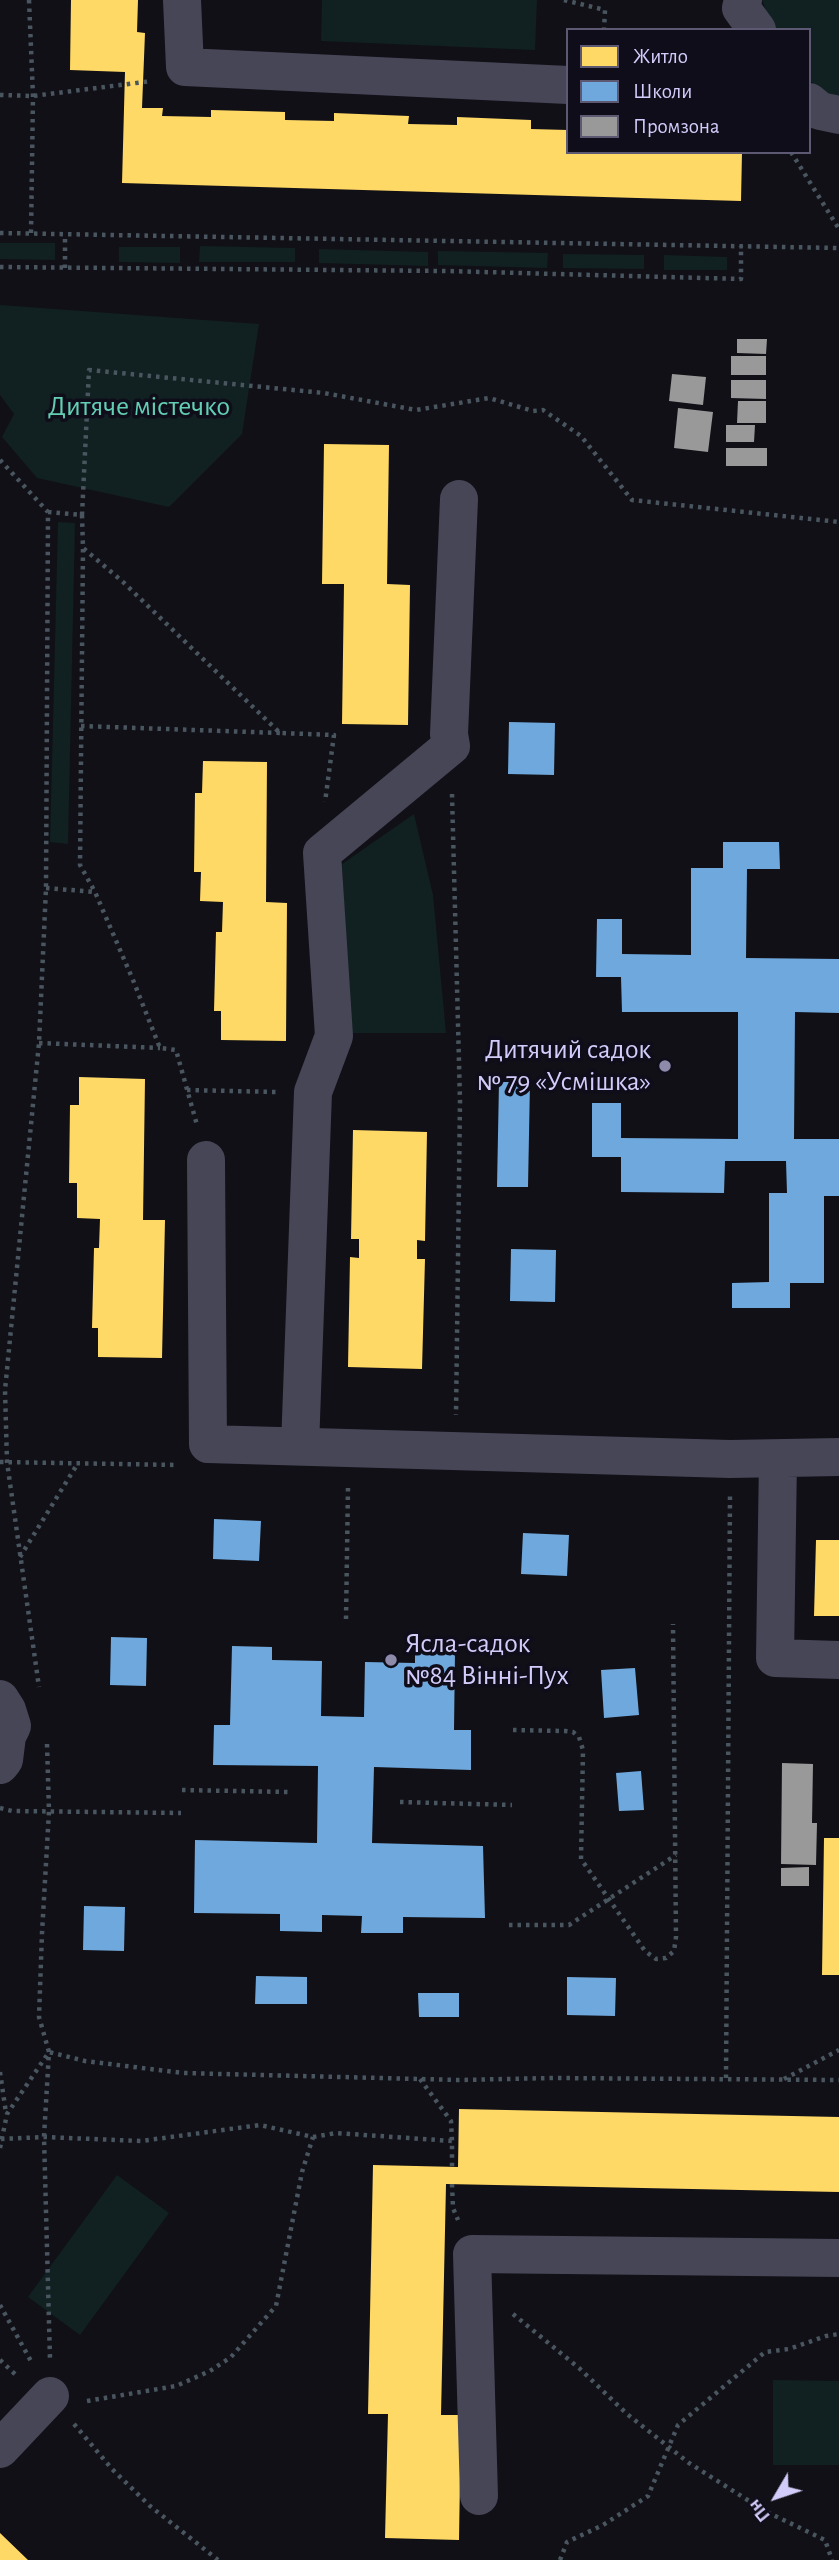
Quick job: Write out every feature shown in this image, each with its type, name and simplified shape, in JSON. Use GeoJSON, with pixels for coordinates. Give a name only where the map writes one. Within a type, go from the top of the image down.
{"type":"FeatureCollection","features":[{"type":"Feature","properties":{"kind":"lane"},"geometry":{"type":"LineString","coordinates":[[182,0],[184,67],[566,85]]}},
{"type":"Feature","properties":{"kind":"lane"},"geometry":{"type":"LineString","coordinates":[[743,0],[741,8],[756,28]]}},
{"type":"Feature","properties":{"kind":"lane"},"geometry":{"type":"LineString","coordinates":[[811,104],[820,111],[839,115]]}},
{"type":"Feature","properties":{"kind":"lane"},"geometry":{"type":"LineString","coordinates":[[300,1446],[313,1092],[334,1036],[323,853],[451,746],[449,734],[459,499]]}},
{"type":"Feature","properties":{"kind":"lane"},"geometry":{"type":"LineString","coordinates":[[206,1160],[208,1444],[778,1459],[839,1457]]}},
{"type":"Feature","properties":{"kind":"lane"},"geometry":{"type":"LineString","coordinates":[[778,1459],[775,1658],[839,1660]]}},
{"type":"Feature","properties":{"kind":"lane"},"geometry":{"type":"LineString","coordinates":[[0,1699],[12,1726],[7,1736],[4,1760],[0,1765]]}},
{"type":"Feature","properties":{"kind":"lane"},"geometry":{"type":"LineString","coordinates":[[479,2496],[472,2254],[839,2258]]}},
{"type":"Feature","properties":{"kind":"lane"},"geometry":{"type":"LineString","coordinates":[[0,2449],[55,2401]]}},
{"type":"Feature","properties":{"kind":"path"},"geometry":{"type":"LineString","coordinates":[[29,0],[33,96],[31,234]]}},
{"type":"Feature","properties":{"kind":"path"},"geometry":{"type":"LineString","coordinates":[[564,0],[605,10],[604,28]]}},
{"type":"Feature","properties":{"kind":"path"},"geometry":{"type":"LineString","coordinates":[[0,95],[33,96],[169,79],[184,67]]}},
{"type":"Feature","properties":{"kind":"path"},"geometry":{"type":"LineString","coordinates":[[792,154],[839,229]]}},
{"type":"Feature","properties":{"kind":"path"},"geometry":{"type":"LineString","coordinates":[[0,233],[839,248]]}},
{"type":"Feature","properties":{"kind":"path"},"geometry":{"type":"LineString","coordinates":[[65,234],[65,268]]}},
{"type":"Feature","properties":{"kind":"path"},"geometry":{"type":"LineString","coordinates":[[0,267],[446,271],[741,279],[741,246]]}},
{"type":"Feature","properties":{"kind":"path"},"geometry":{"type":"LineString","coordinates":[[160,1048],[95,892],[80,864],[82,515],[89,370],[324,393],[416,410],[489,398],[533,411],[543,410],[581,436],[632,500],[839,522]]}},
{"type":"Feature","properties":{"kind":"path"},"geometry":{"type":"LineString","coordinates":[[0,460],[48,512],[82,515]]}},
{"type":"Feature","properties":{"kind":"path"},"geometry":{"type":"LineString","coordinates":[[40,1698],[7,1462],[5,1390],[39,1043],[46,888],[48,512]]}},
{"type":"Feature","properties":{"kind":"path"},"geometry":{"type":"LineString","coordinates":[[83,548],[123,582],[280,733]]}},
{"type":"Feature","properties":{"kind":"path"},"geometry":{"type":"LineString","coordinates":[[81,726],[334,735],[323,814],[323,853]]}},
{"type":"Feature","properties":{"kind":"path"},"geometry":{"type":"LineString","coordinates":[[451,746],[460,1101],[456,1451]]}},
{"type":"Feature","properties":{"kind":"path"},"geometry":{"type":"LineString","coordinates":[[46,888],[95,892]]}},
{"type":"Feature","properties":{"kind":"path"},"geometry":{"type":"LineString","coordinates":[[39,1043],[176,1050],[206,1160]]}},
{"type":"Feature","properties":{"kind":"path"},"geometry":{"type":"LineString","coordinates":[[187,1090],[313,1092]]}},
{"type":"Feature","properties":{"kind":"path"},"geometry":{"type":"LineString","coordinates":[[0,1396],[5,1390]]}},
{"type":"Feature","properties":{"kind":"path"},"geometry":{"type":"LineString","coordinates":[[0,1462],[186,1465]]}},
{"type":"Feature","properties":{"kind":"path"},"geometry":{"type":"LineString","coordinates":[[20,1558],[78,1463]]}},
{"type":"Feature","properties":{"kind":"path"},"geometry":{"type":"LineString","coordinates":[[346,1619],[348,1481]]}},
{"type":"Feature","properties":{"kind":"path"},"geometry":{"type":"LineString","coordinates":[[726,2078],[730,1490]]}},
{"type":"Feature","properties":{"kind":"path"},"geometry":{"type":"LineString","coordinates":[[513,1730],[573,1732],[582,1743],[581,1859],[645,1951],[656,1959],[666,1958],[674,1951],[675,1945],[673,1624]]}},
{"type":"Feature","properties":{"kind":"path"},"geometry":{"type":"LineString","coordinates":[[45,1732],[49,1766],[49,1811],[39,2017],[49,2052],[44,2137],[55,2401]]}},
{"type":"Feature","properties":{"kind":"path"},"geometry":{"type":"LineString","coordinates":[[182,1790],[290,1792]]}},
{"type":"Feature","properties":{"kind":"path"},"geometry":{"type":"LineString","coordinates":[[400,1802],[512,1805]]}},
{"type":"Feature","properties":{"kind":"path"},"geometry":{"type":"LineString","coordinates":[[0,1808],[12,1811],[181,1813]]}},
{"type":"Feature","properties":{"kind":"path"},"geometry":{"type":"LineString","coordinates":[[509,1925],[569,1925],[676,1854]]}},
{"type":"Feature","properties":{"kind":"path"},"geometry":{"type":"LineString","coordinates":[[783,2079],[839,2050]]}},
{"type":"Feature","properties":{"kind":"path"},"geometry":{"type":"LineString","coordinates":[[49,2052],[85,2062],[173,2073],[420,2079],[839,2080]]}},
{"type":"Feature","properties":{"kind":"path"},"geometry":{"type":"LineString","coordinates":[[6,2114],[49,2052]]}},
{"type":"Feature","properties":{"kind":"path"},"geometry":{"type":"LineString","coordinates":[[0,2072],[6,2114],[0,2148]]}},
{"type":"Feature","properties":{"kind":"path"},"geometry":{"type":"LineString","coordinates":[[420,2079],[451,2122],[452,2167]]}},
{"type":"Feature","properties":{"kind":"path"},"geometry":{"type":"LineString","coordinates":[[1,2139],[44,2137],[141,2141],[260,2125],[313,2137],[336,2133],[452,2141]]}},
{"type":"Feature","properties":{"kind":"path"},"geometry":{"type":"LineString","coordinates":[[55,2401],[176,2386],[211,2371],[231,2357],[276,2306],[302,2172],[313,2137]]}},
{"type":"Feature","properties":{"kind":"path"},"geometry":{"type":"LineString","coordinates":[[452,2184],[453,2208],[472,2254]]}},
{"type":"Feature","properties":{"kind":"path"},"geometry":{"type":"LineString","coordinates":[[0,2305],[55,2401],[112,2469],[143,2499],[218,2560]]}},
{"type":"Feature","properties":{"kind":"path"},"geometry":{"type":"LineString","coordinates":[[506,2309],[579,2368],[627,2414],[689,2463],[765,2511],[825,2540],[832,2560]]}},
{"type":"Feature","properties":{"kind":"path"},"geometry":{"type":"LineString","coordinates":[[559,2560],[567,2542],[603,2525],[648,2496],[678,2425],[765,2352],[789,2349],[839,2334]]}},
{"type":"Feature","properties":{"kind":"green space"},"geometry":{"type":"Polygon","coordinates":[[[322,0],[537,0],[535,50],[321,41],[322,0]]]}},
{"type":"Feature","properties":{"kind":"green space"},"geometry":{"type":"Polygon","coordinates":[[[762,0],[839,0],[839,98],[825,93],[811,82],[811,28],[772,28],[762,0]]]}},
{"type":"Feature","properties":{"kind":"green space"},"geometry":{"type":"Polygon","coordinates":[[[0,243],[55,243],[55,260],[0,259],[0,243]]]}},
{"type":"Feature","properties":{"kind":"green space"},"geometry":{"type":"Polygon","coordinates":[[[200,246],[295,248],[295,262],[199,262],[200,246]]]}},
{"type":"Feature","properties":{"kind":"green space"},"geometry":{"type":"Polygon","coordinates":[[[119,247],[180,247],[180,263],[119,262],[119,247]]]}},
{"type":"Feature","properties":{"kind":"green space"},"geometry":{"type":"Polygon","coordinates":[[[319,249],[428,252],[428,266],[319,263],[319,249]]]}},
{"type":"Feature","properties":{"kind":"green space"},"geometry":{"type":"Polygon","coordinates":[[[438,251],[548,253],[547,268],[438,265],[438,251]]]}},
{"type":"Feature","properties":{"kind":"green space"},"geometry":{"type":"Polygon","coordinates":[[[563,254],[644,255],[644,269],[563,268],[563,254]]]}},
{"type":"Feature","properties":{"kind":"green space"},"geometry":{"type":"Polygon","coordinates":[[[664,255],[727,257],[727,270],[664,270],[664,255]]]}},
{"type":"Feature","properties":{"kind":"green space","name":"Дитяче містечко"},"geometry":{"type":"Polygon","coordinates":[[[0,305],[259,324],[242,434],[169,507],[37,478],[2,437],[14,414],[0,395],[0,305]]]}},
{"type":"Feature","properties":{"kind":"green space"},"geometry":{"type":"Polygon","coordinates":[[[58,522],[75,523],[68,844],[50,842],[58,522]]]}},
{"type":"Feature","properties":{"kind":"green space"},"geometry":{"type":"Polygon","coordinates":[[[414,814],[433,895],[446,1033],[350,1033],[342,864],[414,814]]]}},
{"type":"Feature","properties":{"kind":"green space"},"geometry":{"type":"Polygon","coordinates":[[[117,2175],[169,2213],[80,2335],[28,2297],[117,2175]]]}},
{"type":"Feature","properties":{"kind":"green space"},"geometry":{"type":"Polygon","coordinates":[[[773,2380],[839,2381],[839,2465],[773,2465],[773,2380]]]}},
{"type":"Feature","properties":{"kind":"building: Житло"},"geometry":{"type":"Polygon","coordinates":[[[71,0],[138,0],[137,32],[145,33],[142,108],[163,108],[162,116],[211,117],[211,110],[285,112],[285,120],[334,121],[334,113],[409,116],[408,124],[457,125],[457,117],[531,120],[531,129],[566,130],[566,154],[742,154],[741,201],[122,183],[125,72],[70,70],[71,0]]]}},
{"type":"Feature","properties":{"kind":"building: Житло"},"geometry":{"type":"Polygon","coordinates":[[[324,444],[389,445],[387,584],[410,585],[408,725],[342,724],[344,584],[322,584],[324,444]]]}},
{"type":"Feature","properties":{"kind":"building: Житло"},"geometry":{"type":"Polygon","coordinates":[[[203,761],[267,762],[266,902],[287,903],[286,1041],[221,1040],[221,1011],[214,1011],[216,932],[222,932],[223,902],[200,901],[201,872],[194,872],[195,793],[202,793],[203,761]]]}},
{"type":"Feature","properties":{"kind":"building: Житло"},"geometry":{"type":"Polygon","coordinates":[[[79,1077],[145,1079],[143,1220],[165,1220],[162,1358],[98,1357],[98,1328],[92,1328],[94,1248],[99,1248],[100,1219],[77,1218],[77,1183],[69,1183],[70,1105],[79,1105],[79,1077]]]}},
{"type":"Feature","properties":{"kind":"building: Житло"},"geometry":{"type":"Polygon","coordinates":[[[353,1130],[427,1132],[425,1241],[417,1240],[417,1259],[425,1259],[422,1369],[348,1367],[350,1257],[359,1258],[359,1239],[351,1239],[353,1130]]]}},
{"type":"Feature","properties":{"kind":"building: Житло"},"geometry":{"type":"Polygon","coordinates":[[[816,1540],[839,1540],[839,1616],[814,1616],[816,1540]]]}},
{"type":"Feature","properties":{"kind":"building: Житло"},"geometry":{"type":"Polygon","coordinates":[[[824,1838],[839,1838],[839,1975],[822,1975],[824,1838]]]}},
{"type":"Feature","properties":{"kind":"building: Житло"},"geometry":{"type":"Polygon","coordinates":[[[459,2109],[839,2117],[839,2192],[446,2184],[441,2415],[461,2415],[459,2540],[385,2538],[388,2414],[368,2414],[373,2165],[458,2167],[459,2109]]]}},
{"type":"Feature","properties":{"kind":"building: Житло"},"geometry":{"type":"Polygon","coordinates":[[[0,2533],[28,2560],[0,2560],[0,2533]]]}},
{"type":"Feature","properties":{"kind":"building: Школи"},"geometry":{"type":"Polygon","coordinates":[[[509,722],[555,723],[554,775],[508,774],[509,722]]]}},
{"type":"Feature","properties":{"kind":"building: Школи"},"geometry":{"type":"Polygon","coordinates":[[[723,842],[779,842],[780,869],[747,869],[746,958],[839,959],[839,1013],[795,1012],[794,1139],[839,1139],[839,1196],[824,1196],[824,1283],[790,1283],[790,1308],[732,1308],[732,1283],[769,1282],[769,1193],[787,1193],[786,1161],[725,1161],[724,1193],[621,1192],[621,1157],[592,1157],[592,1103],[621,1103],[621,1138],[738,1139],[738,1012],[622,1012],[621,977],[596,977],[597,919],[622,919],[622,954],[691,955],[691,868],[723,868],[723,842]]]}},
{"type":"Feature","properties":{"kind":"building: Школи"},"geometry":{"type":"Polygon","coordinates":[[[499,1082],[530,1082],[528,1187],[497,1187],[499,1082]]]}},
{"type":"Feature","properties":{"kind":"building: Школи"},"geometry":{"type":"Polygon","coordinates":[[[511,1249],[556,1250],[555,1302],[510,1301],[511,1249]]]}},
{"type":"Feature","properties":{"kind":"building: Школи"},"geometry":{"type":"Polygon","coordinates":[[[214,1519],[261,1521],[259,1561],[213,1559],[214,1519]]]}},
{"type":"Feature","properties":{"kind":"building: Школи"},"geometry":{"type":"Polygon","coordinates":[[[523,1533],[569,1535],[567,1576],[521,1574],[523,1533]]]}},
{"type":"Feature","properties":{"kind":"building: Школи"},"geometry":{"type":"Polygon","coordinates":[[[111,1637],[147,1638],[146,1686],[110,1685],[111,1637]]]}},
{"type":"Feature","properties":{"kind":"building: Школи"},"geometry":{"type":"Polygon","coordinates":[[[232,1646],[272,1647],[272,1660],[322,1661],[321,1716],[364,1717],[365,1662],[415,1663],[415,1650],[455,1651],[454,1730],[471,1730],[471,1770],[374,1767],[372,1843],[483,1846],[485,1918],[403,1917],[403,1933],[361,1933],[362,1916],[322,1915],[322,1932],[280,1931],[280,1914],[194,1913],[195,1840],[317,1843],[318,1766],[213,1765],[214,1725],[230,1725],[232,1646]]]}},
{"type":"Feature","properties":{"kind":"building: Школи"},"geometry":{"type":"Polygon","coordinates":[[[635,1668],[639,1715],[604,1718],[601,1670],[635,1668]]]}},
{"type":"Feature","properties":{"kind":"building: Школи"},"geometry":{"type":"Polygon","coordinates":[[[641,1771],[644,1810],[619,1811],[616,1773],[641,1771]]]}},
{"type":"Feature","properties":{"kind":"building: Школи"},"geometry":{"type":"Polygon","coordinates":[[[84,1906],[125,1907],[124,1951],[83,1950],[84,1906]]]}},
{"type":"Feature","properties":{"kind":"building: Школи"},"geometry":{"type":"Polygon","coordinates":[[[256,1976],[307,1977],[307,2004],[255,2004],[256,1976]]]}},
{"type":"Feature","properties":{"kind":"building: Школи"},"geometry":{"type":"Polygon","coordinates":[[[567,1977],[616,1978],[615,2016],[567,2015],[567,1977]]]}},
{"type":"Feature","properties":{"kind":"building: Школи"},"geometry":{"type":"Polygon","coordinates":[[[418,1993],[459,1993],[459,2017],[419,2017],[418,1993]]]}},
{"type":"Feature","properties":{"kind":"building: Промзона"},"geometry":{"type":"Polygon","coordinates":[[[737,339],[767,339],[766,354],[737,353],[737,339]]]}},
{"type":"Feature","properties":{"kind":"building: Промзона"},"geometry":{"type":"Polygon","coordinates":[[[731,356],[766,356],[766,375],[731,375],[731,356]]]}},
{"type":"Feature","properties":{"kind":"building: Промзона"},"geometry":{"type":"Polygon","coordinates":[[[672,374],[706,377],[703,405],[669,401],[672,374]]]}},
{"type":"Feature","properties":{"kind":"building: Промзона"},"geometry":{"type":"Polygon","coordinates":[[[731,380],[766,380],[766,399],[731,398],[731,380]]]}},
{"type":"Feature","properties":{"kind":"building: Промзона"},"geometry":{"type":"Polygon","coordinates":[[[738,401],[766,401],[766,423],[737,423],[738,401]]]}},
{"type":"Feature","properties":{"kind":"building: Промзона"},"geometry":{"type":"Polygon","coordinates":[[[678,408],[713,412],[708,452],[674,448],[678,408]]]}},
{"type":"Feature","properties":{"kind":"building: Промзона"},"geometry":{"type":"Polygon","coordinates":[[[726,425],[755,425],[754,442],[726,442],[726,425]]]}},
{"type":"Feature","properties":{"kind":"building: Промзона"},"geometry":{"type":"Polygon","coordinates":[[[726,448],[767,448],[767,466],[726,466],[726,448]]]}},
{"type":"Feature","properties":{"kind":"building: Промзона"},"geometry":{"type":"Polygon","coordinates":[[[782,1763],[813,1764],[812,1823],[817,1823],[816,1865],[781,1864],[782,1763]]]}},
{"type":"Feature","properties":{"kind":"building: Промзона"},"geometry":{"type":"Polygon","coordinates":[[[809,1867],[809,1886],[781,1886],[781,1868],[809,1867]]]}},
{"type":"Feature","properties":{"kind":"place","name":"Дитячий садок № 79 «Усмішка»"},"geometry":{"type":"Point","coordinates":[665,1066]}},
{"type":"Feature","properties":{"kind":"place","name":"Ясла-садок №84 Вінні-Пух"},"geometry":{"type":"Point","coordinates":[391,1660]}}]}
